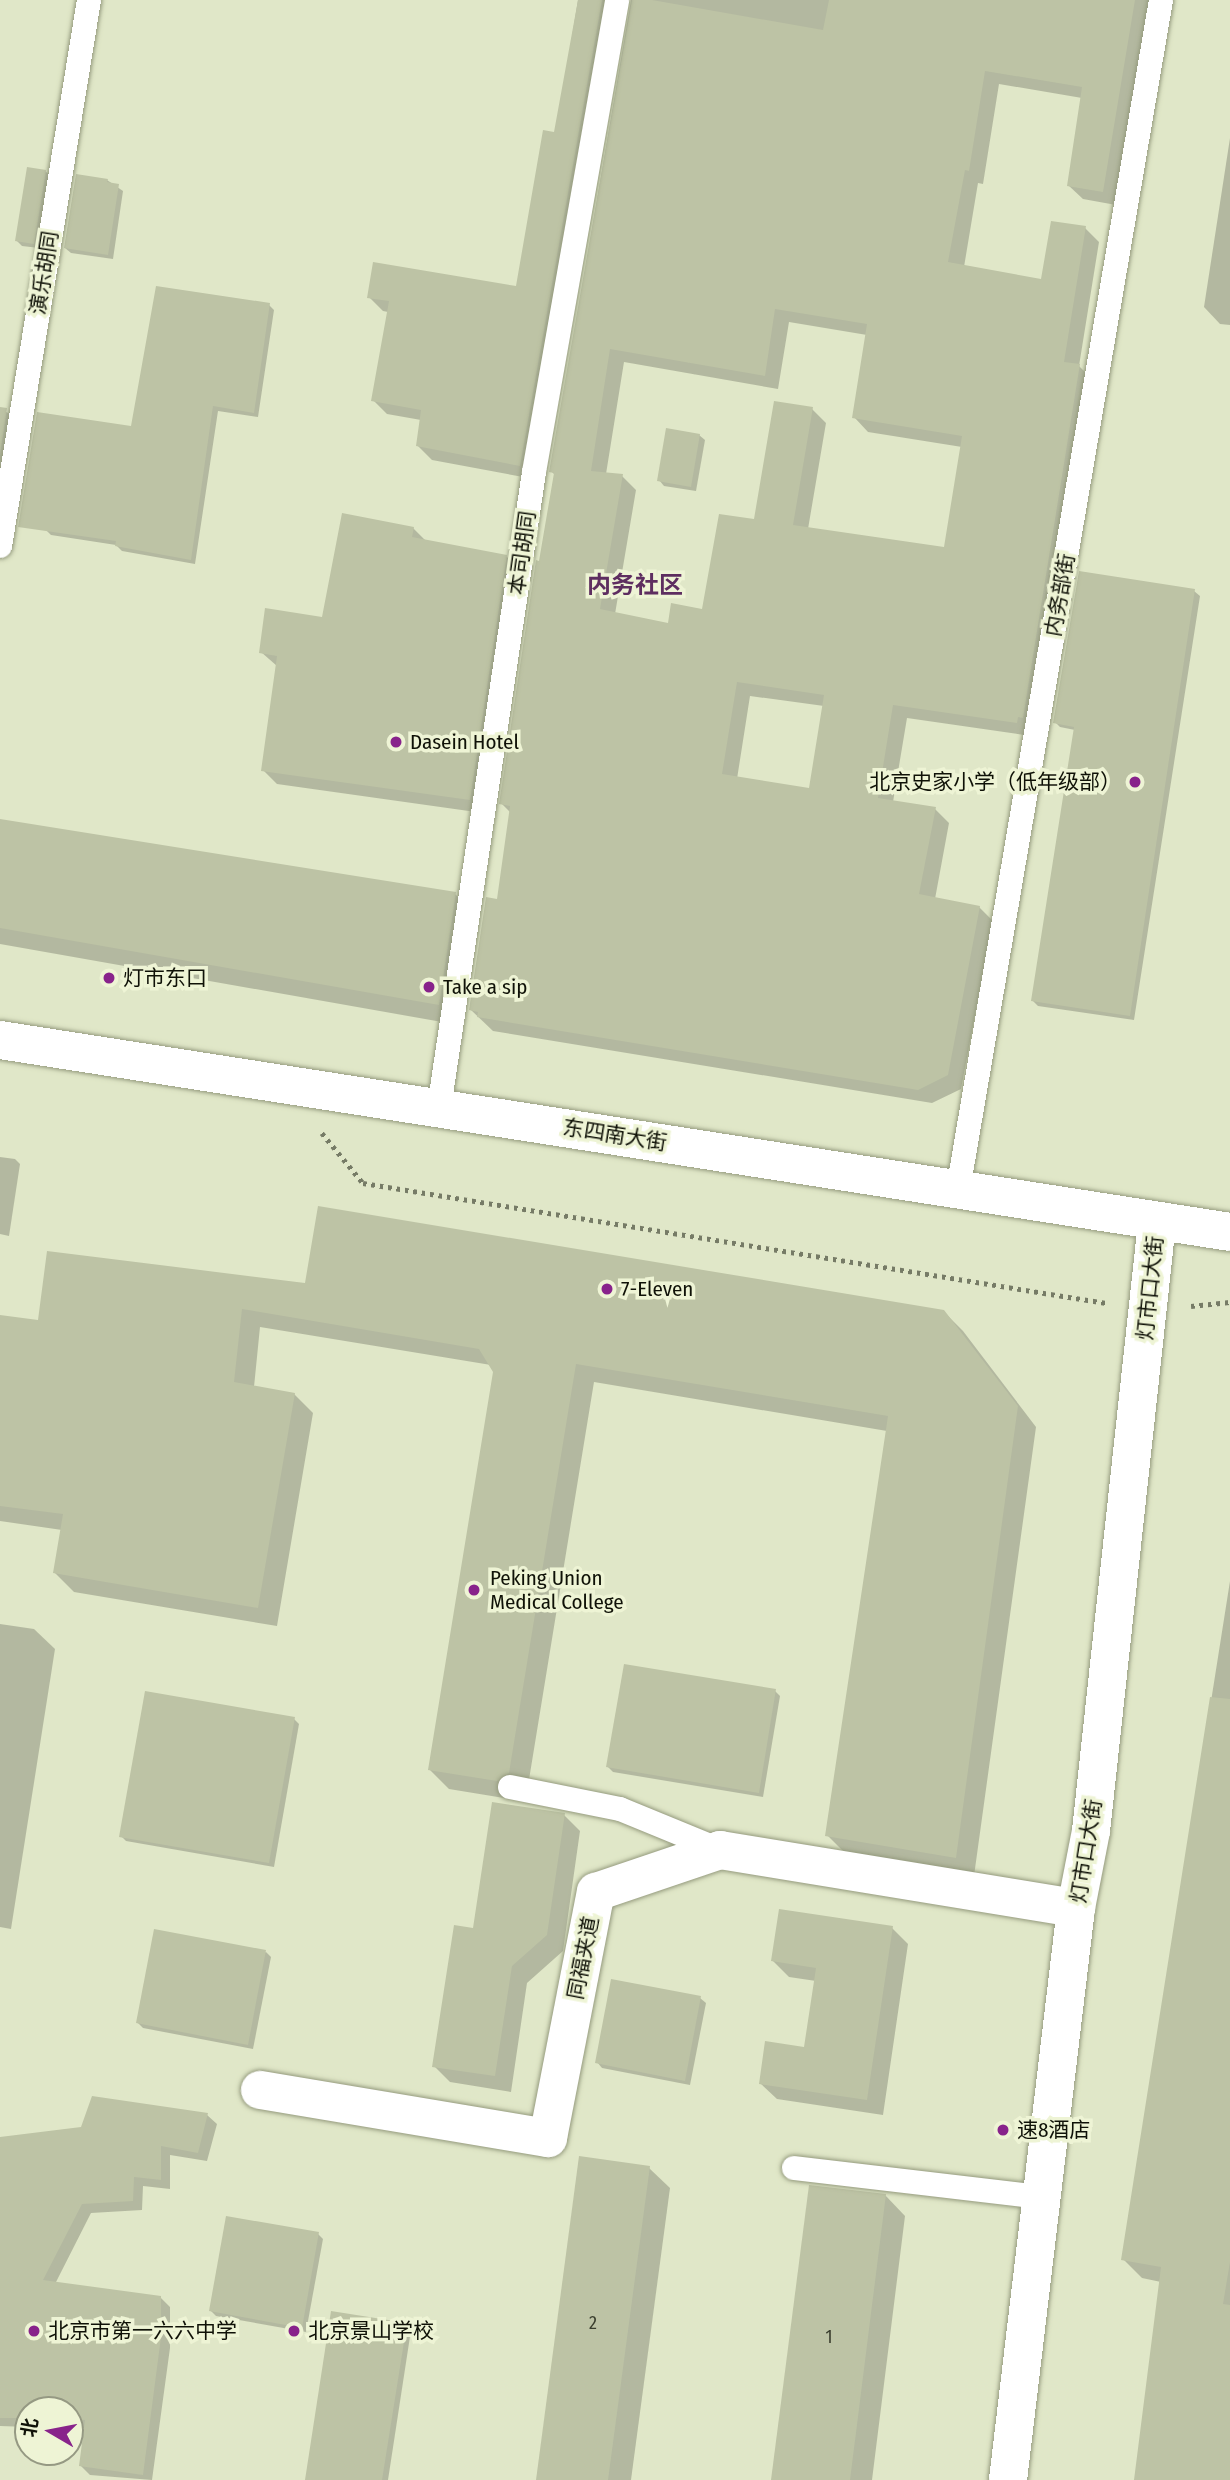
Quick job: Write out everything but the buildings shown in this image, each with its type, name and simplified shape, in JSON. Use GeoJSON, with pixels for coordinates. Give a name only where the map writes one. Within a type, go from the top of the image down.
{"type":"FeatureCollection","features":[{"type":"Feature","properties":{"kind":"street","name":"东四南大街"},"geometry":{"type":"LineString","coordinates":[[0,1040],[1157,1222],[1230,1231]]}},
{"type":"Feature","properties":{"kind":"street","name":"灯市口大街"},"geometry":{"type":"LineString","coordinates":[[1008,2480],[1076,1908],[1091,1831],[1157,1222]]}},
{"type":"Feature","properties":{"kind":"street","name":"同福夹道"},"geometry":{"type":"LineString","coordinates":[[260,2090],[548,2138],[596,1892],[720,1850],[1076,1908]]}},
{"type":"Feature","properties":{"kind":"lane","name":"演乐胡同"},"geometry":{"type":"LineString","coordinates":[[0,546],[89,0]]}},
{"type":"Feature","properties":{"kind":"lane","name":"本司胡同"},"geometry":{"type":"LineString","coordinates":[[439,1108],[534,472],[617,0]]}},
{"type":"Feature","properties":{"kind":"lane","name":"内务部街"},"geometry":{"type":"LineString","coordinates":[[958,1190],[1161,0]]}},
{"type":"Feature","properties":{"kind":"lane"},"geometry":{"type":"LineString","coordinates":[[510,1787],[620,1809],[720,1850]]}},
{"type":"Feature","properties":{"kind":"lane"},"geometry":{"type":"LineString","coordinates":[[794,2168],[1042,2197]]}},
{"type":"Feature","properties":{"kind":"path"},"geometry":{"type":"LineString","coordinates":[[281,1084],[363,1183],[1147,1310],[1230,1302]]}},
{"type":"Feature","properties":{"kind":"place","name":"Dasein Hotel"},"geometry":{"type":"Point","coordinates":[396,742]}},
{"type":"Feature","properties":{"kind":"place","name":"北京史家小学（低年级部）"},"geometry":{"type":"Point","coordinates":[1135,782]}},
{"type":"Feature","properties":{"kind":"place","name":"灯市东口"},"geometry":{"type":"Point","coordinates":[109,978]}},
{"type":"Feature","properties":{"kind":"place","name":"Take a sip"},"geometry":{"type":"Point","coordinates":[429,987]}},
{"type":"Feature","properties":{"kind":"place","name":"7-Eleven"},"geometry":{"type":"Point","coordinates":[607,1289]}},
{"type":"Feature","properties":{"kind":"place","name":"Peking Union Medical College"},"geometry":{"type":"Point","coordinates":[474,1590]}},
{"type":"Feature","properties":{"kind":"place","name":"速8酒店"},"geometry":{"type":"Point","coordinates":[1003,2130]}},
{"type":"Feature","properties":{"kind":"place","name":"北京市第一六六中学"},"geometry":{"type":"Point","coordinates":[34,2331]}},
{"type":"Feature","properties":{"kind":"place","name":"北京景山学校"},"geometry":{"type":"Point","coordinates":[294,2331]}},
{"type":"Feature","properties":{"kind":"district","name":"内务社区"},"geometry":{"type":"Point","coordinates":[635,586]}}]}
